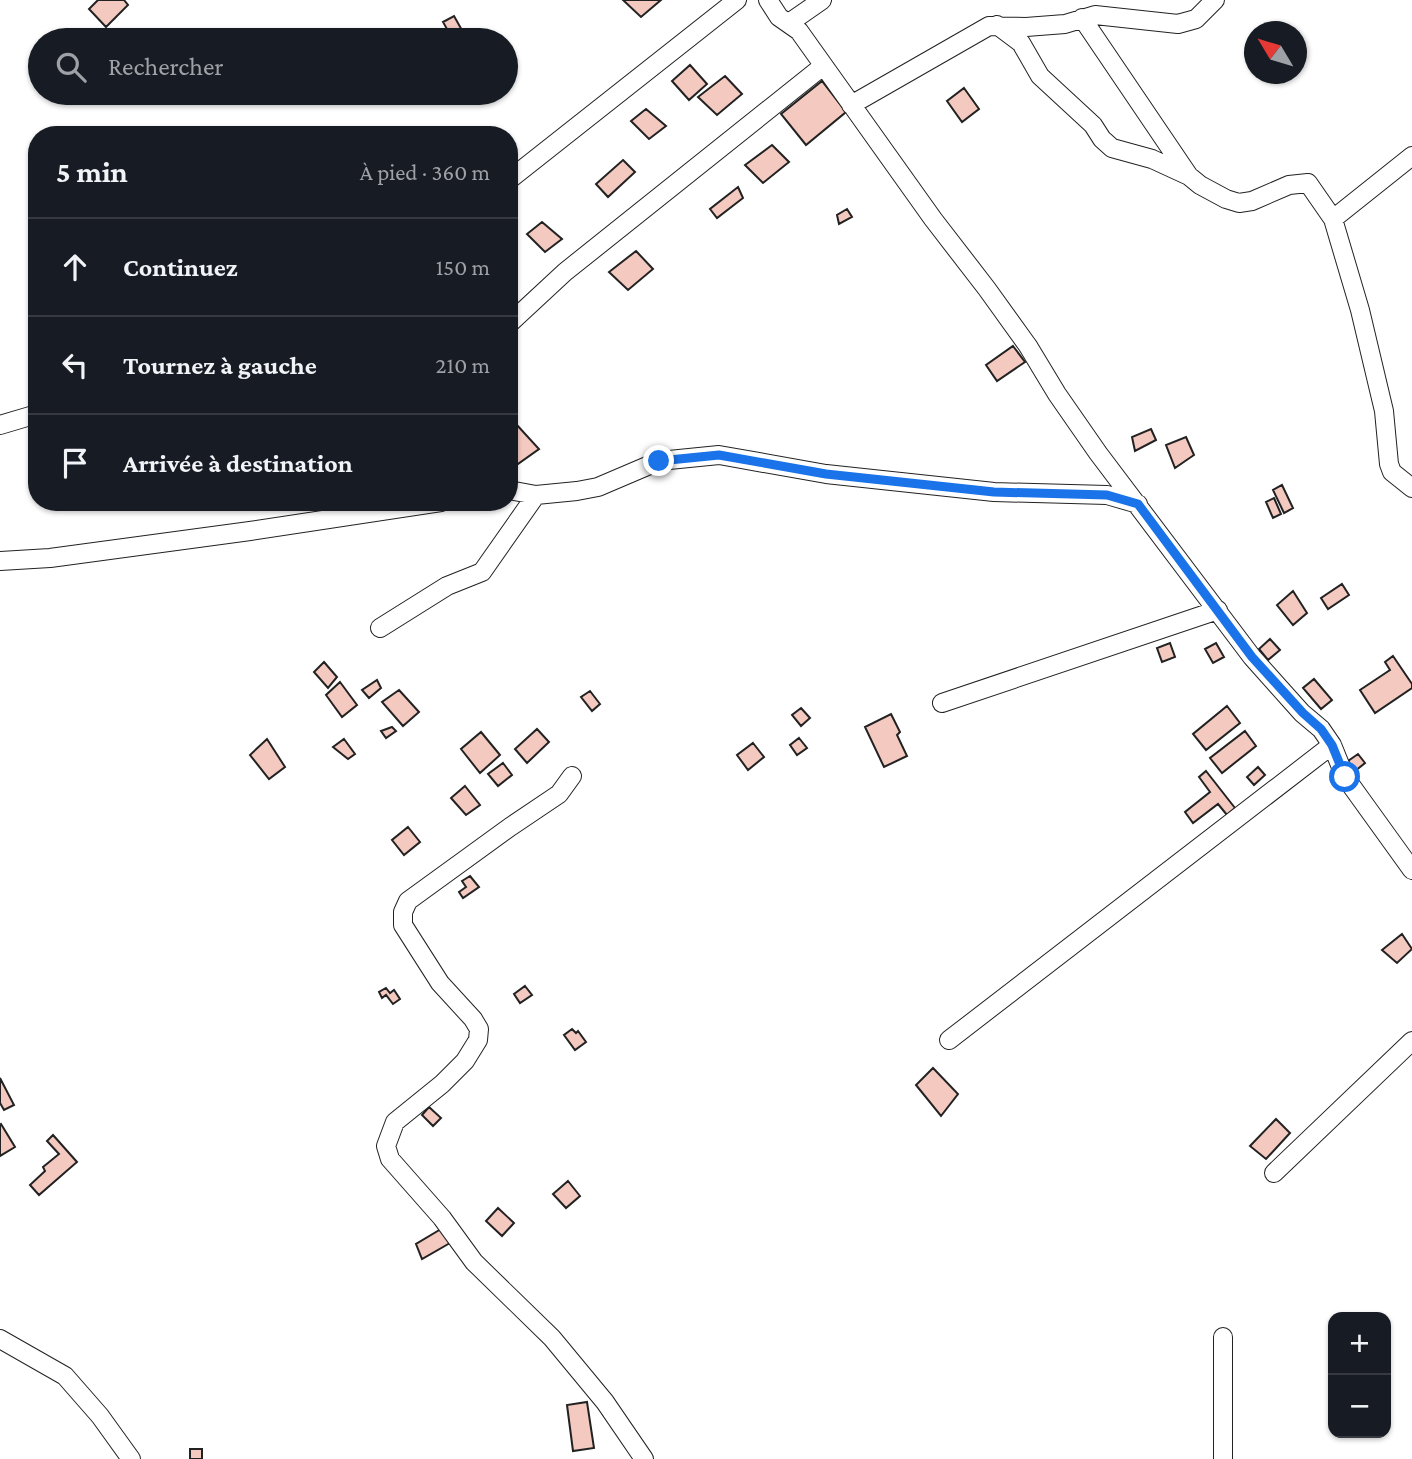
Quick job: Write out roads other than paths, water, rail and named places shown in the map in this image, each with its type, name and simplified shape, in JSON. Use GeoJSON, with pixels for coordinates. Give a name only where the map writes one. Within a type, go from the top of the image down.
{"type":"FeatureCollection","features":[{"type":"Feature","properties":{"kind":"street"},"geometry":{"type":"LineString","coordinates":[[518,173],[737,0]]}},
{"type":"Feature","properties":{"kind":"street"},"geometry":{"type":"LineString","coordinates":[[768,0],[779,17],[799,31],[933,219],[1028,346],[1098,453],[1252,657],[1321,729],[1332,745],[1345,777],[1412,870]]}},
{"type":"Feature","properties":{"kind":"street"},"geometry":{"type":"LineString","coordinates":[[789,23],[822,0]]}},
{"type":"Feature","properties":{"kind":"street"},"geometry":{"type":"LineString","coordinates":[[851,105],[982,28],[997,25],[1026,27],[1065,24],[1095,15],[1178,24],[1196,19],[1215,0]]}},
{"type":"Feature","properties":{"kind":"street"},"geometry":{"type":"LineString","coordinates":[[1082,18],[1189,176]]}},
{"type":"Feature","properties":{"kind":"street"},"geometry":{"type":"LineString","coordinates":[[997,25],[1021,43],[1040,76],[1093,125],[1112,148],[1152,159],[1189,176],[1226,200],[1239,203],[1252,201],[1289,185],[1308,183],[1333,219],[1360,310],[1384,411],[1389,464],[1392,472],[1412,488]]}},
{"type":"Feature","properties":{"kind":"street"},"geometry":{"type":"LineString","coordinates":[[518,316],[565,272],[823,66]]}},
{"type":"Feature","properties":{"kind":"street"},"geometry":{"type":"LineString","coordinates":[[1333,219],[1412,156]]}},
{"type":"Feature","properties":{"kind":"street"},"geometry":{"type":"LineString","coordinates":[[0,425],[28,417]]}},
{"type":"Feature","properties":{"kind":"street"},"geometry":{"type":"LineString","coordinates":[[518,492],[536,495],[577,491],[598,486],[659,461],[719,455],[826,474],[994,492],[1107,495],[1138,504]]}},
{"type":"Feature","properties":{"kind":"street"},"geometry":{"type":"LineString","coordinates":[[380,628],[447,586],[482,572],[536,495]]}},
{"type":"Feature","properties":{"kind":"street"},"geometry":{"type":"LineString","coordinates":[[0,561],[50,558],[382,511]]}},
{"type":"Feature","properties":{"kind":"street"},"geometry":{"type":"LineString","coordinates":[[942,703],[1218,610]]}},
{"type":"Feature","properties":{"kind":"street"},"geometry":{"type":"LineString","coordinates":[[949,1040],[1332,745]]}},
{"type":"Feature","properties":{"kind":"street"},"geometry":{"type":"LineString","coordinates":[[572,776],[559,794],[408,901],[403,912],[403,925],[440,983],[479,1029],[478,1040],[465,1061],[442,1084],[395,1122],[386,1146],[390,1159],[398,1170],[442,1218],[474,1262],[552,1338],[605,1402],[644,1459]]}},
{"type":"Feature","properties":{"kind":"street"},"geometry":{"type":"LineString","coordinates":[[1274,1173],[1412,1041]]}},
{"type":"Feature","properties":{"kind":"street"},"geometry":{"type":"LineString","coordinates":[[1223,1337],[1223,1459]]}},
{"type":"Feature","properties":{"kind":"street"},"geometry":{"type":"LineString","coordinates":[[0,1339],[65,1376],[100,1416],[131,1459]]}}]}
